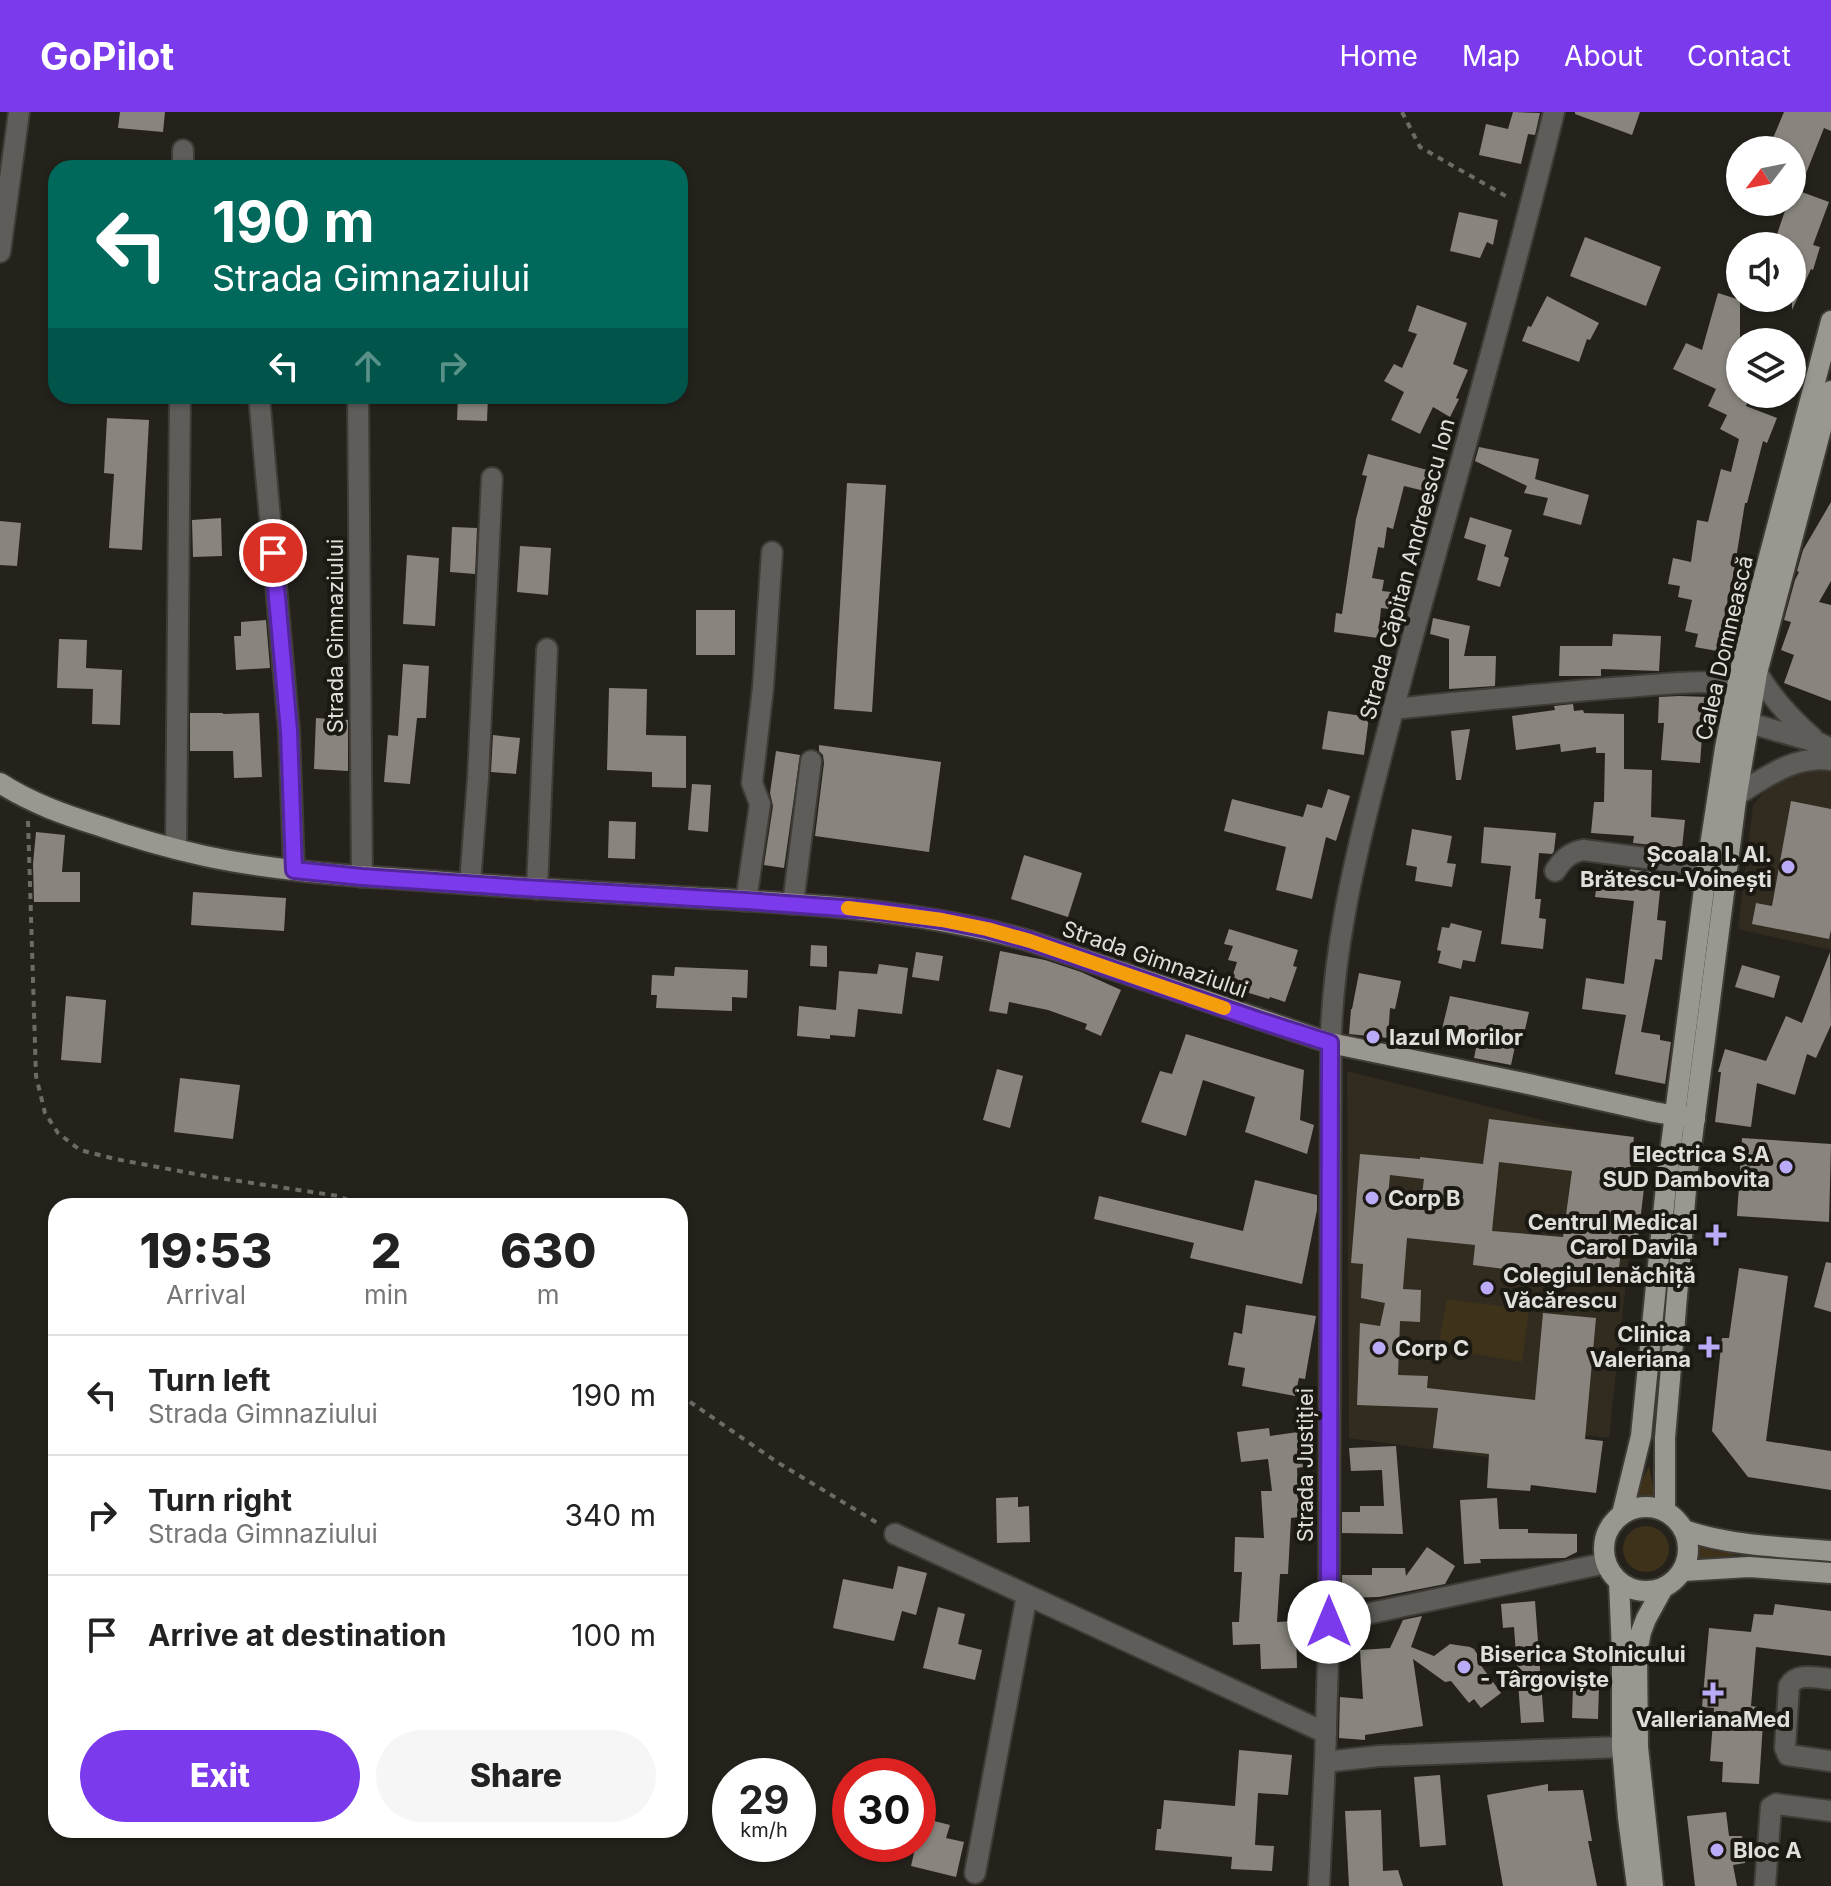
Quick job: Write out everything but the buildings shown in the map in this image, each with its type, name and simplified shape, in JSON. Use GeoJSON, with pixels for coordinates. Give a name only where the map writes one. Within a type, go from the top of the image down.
{"type":"FeatureCollection","features":[{"type":"Feature","properties":{"kind":"main road","name":"Calea Domnească"},"geometry":{"type":"LineString","coordinates":[[1752,675],[1831,321]]}},
{"type":"Feature","properties":{"kind":"main road","name":"Calea Domnească"},"geometry":{"type":"LineString","coordinates":[[1675,1116],[1739,720],[1831,391]]}},
{"type":"Feature","properties":{"kind":"main road"},"geometry":{"type":"LineString","coordinates":[[1717,867],[1737,795],[1739,720]]}},
{"type":"Feature","properties":{"kind":"main road","name":"Strada Gimnaziului"},"geometry":{"type":"LineString","coordinates":[[0,783],[28,800],[55,811],[176,849],[236,862],[362,877],[793,904],[942,920],[1030,941],[1330,1043],[1675,1116]]}},
{"type":"Feature","properties":{"kind":"main road","name":"Calea Domnească"},"geometry":{"type":"LineString","coordinates":[[1665,1511],[1665,1438],[1687,1178],[1675,1116],[1690,992],[1717,867]]}},
{"type":"Feature","properties":{"kind":"main road"},"geometry":{"type":"LineString","coordinates":[[1622,1514],[1641,1436],[1675,1116]]}},
{"type":"Feature","properties":{"kind":"main road"},"geometry":{"type":"LineString","coordinates":[[1654,1507],[1665,1511],[1684,1530],[1689,1546],[1683,1571],[1663,1588],[1648,1592],[1628,1588],[1611,1573],[1606,1563],[1604,1541],[1614,1521],[1631,1509],[1654,1507]]}},
{"type":"Feature","properties":{"kind":"main road"},"geometry":{"type":"LineString","coordinates":[[1684,1530],[1709,1539],[1831,1551]]}},
{"type":"Feature","properties":{"kind":"main road"},"geometry":{"type":"LineString","coordinates":[[1683,1571],[1749,1567],[1831,1573]]}},
{"type":"Feature","properties":{"kind":"main road"},"geometry":{"type":"LineString","coordinates":[[1619,1582],[1622,1747],[1637,1886]]}},
{"type":"Feature","properties":{"kind":"main road"},"geometry":{"type":"LineString","coordinates":[[1653,1886],[1638,1747],[1637,1652],[1646,1619],[1663,1588]]}},
{"type":"Feature","properties":{"kind":"street"},"geometry":{"type":"LineString","coordinates":[[0,252],[19,112]]}},
{"type":"Feature","properties":{"kind":"street","name":"Strada Căpitan Andreescu Ion"},"geometry":{"type":"LineString","coordinates":[[1330,1043],[1342,922],[1351,875],[1554,112]]}},
{"type":"Feature","properties":{"kind":"street"},"geometry":{"type":"LineString","coordinates":[[176,849],[180,404]]}},
{"type":"Feature","properties":{"kind":"street","name":"Strada Gimnaziului"},"geometry":{"type":"LineString","coordinates":[[260,404],[289,731],[294,870]]}},
{"type":"Feature","properties":{"kind":"street","name":"Strada Gimnaziului"},"geometry":{"type":"LineString","coordinates":[[358,404],[362,877]]}},
{"type":"Feature","properties":{"kind":"street"},"geometry":{"type":"LineString","coordinates":[[470,884],[480,748],[492,478]]}},
{"type":"Feature","properties":{"kind":"street"},"geometry":{"type":"LineString","coordinates":[[746,901],[760,804],[752,783],[763,688],[772,552]]}},
{"type":"Feature","properties":{"kind":"street"},"geometry":{"type":"LineString","coordinates":[[537,889],[547,649]]}},
{"type":"Feature","properties":{"kind":"street"},"geometry":{"type":"LineString","coordinates":[[1393,709],[1752,675],[1827,751]]}},
{"type":"Feature","properties":{"kind":"street"},"geometry":{"type":"LineString","coordinates":[[1739,720],[1827,751]]}},
{"type":"Feature","properties":{"kind":"street"},"geometry":{"type":"LineString","coordinates":[[1737,795],[1789,766],[1827,751]]}},
{"type":"Feature","properties":{"kind":"street"},"geometry":{"type":"LineString","coordinates":[[793,904],[811,761]]}},
{"type":"Feature","properties":{"kind":"street"},"geometry":{"type":"LineString","coordinates":[[1555,871],[1572,852],[1583,850],[1717,867]]}},
{"type":"Feature","properties":{"kind":"street","name":"Strada Justiției"},"geometry":{"type":"LineString","coordinates":[[1319,1886],[1329,1622],[1330,1043]]}},
{"type":"Feature","properties":{"kind":"street"},"geometry":{"type":"LineString","coordinates":[[895,1534],[1326,1733]]}},
{"type":"Feature","properties":{"kind":"street"},"geometry":{"type":"LineString","coordinates":[[1329,1622],[1606,1563]]}},
{"type":"Feature","properties":{"kind":"street"},"geometry":{"type":"LineString","coordinates":[[975,1873],[1027,1595]]}},
{"type":"Feature","properties":{"kind":"street"},"geometry":{"type":"LineString","coordinates":[[1831,1679],[1798,1677],[1792,1681],[1789,1686],[1785,1748],[1788,1755],[1831,1761]]}},
{"type":"Feature","properties":{"kind":"street"},"geometry":{"type":"LineString","coordinates":[[1325,1762],[1379,1756],[1622,1747]]}},
{"type":"Feature","properties":{"kind":"street"},"geometry":{"type":"LineString","coordinates":[[1765,1886],[1771,1807],[1776,1804],[1831,1811]]}},
{"type":"Feature","properties":{"kind":"path"},"geometry":{"type":"LineString","coordinates":[[1402,112],[1420,147],[1530,210]]}},
{"type":"Feature","properties":{"kind":"path"},"geometry":{"type":"LineString","coordinates":[[28,800],[36,1076],[45,1113],[58,1133],[80,1150],[115,1159],[343,1198]]}},
{"type":"Feature","properties":{"kind":"path"},"geometry":{"type":"LineString","coordinates":[[688,1401],[777,1462],[895,1534]]}},
{"type":"Feature","properties":{"kind":"shaded area","name":"Școala I. Al. Brătescu-Voinești"},"geometry":{"type":"Polygon","coordinates":[[[1789,772],[1831,772],[1831,950],[1738,929],[1753,805],[1769,786],[1789,772]]]}},
{"type":"Feature","properties":{"kind":"shaded area","name":"Colegiul Ienăchiță Văcărescu"},"geometry":{"type":"Polygon","coordinates":[[[1347,1071],[1641,1145],[1609,1438],[1542,1430],[1536,1464],[1349,1438],[1347,1071]]]}},
{"type":"Feature","properties":{"kind":"shaded area"},"geometry":{"type":"Polygon","coordinates":[[[1447,1299],[1529,1310],[1522,1362],[1438,1348],[1447,1299]]]}},
{"type":"Feature","properties":{"kind":"shaded area"},"geometry":{"type":"Polygon","coordinates":[[[1649,1466],[1656,1500],[1634,1498],[1649,1466]]]}},
{"type":"Feature","properties":{"kind":"shaded area"},"geometry":{"type":"Polygon","coordinates":[[[1646,1526],[1663,1532],[1669,1549],[1663,1566],[1646,1572],[1629,1566],[1623,1549],[1629,1532],[1646,1526]]]}},
{"type":"Feature","properties":{"kind":"shaded area"},"geometry":{"type":"Polygon","coordinates":[[[1695,1540],[1737,1555],[1694,1561],[1698,1552],[1695,1540]]]}},
{"type":"Feature","properties":{"kind":"slow traffic"},"geometry":{"type":"LineString","coordinates":[[848,908],[987,929],[1224,1008]]}},
{"type":"Feature","properties":{"kind":"place","name":"Școala I. Al. Brătescu-Voinești"},"geometry":{"type":"Point","coordinates":[1788,867]}},
{"type":"Feature","properties":{"kind":"place","name":"Iazul Morilor"},"geometry":{"type":"Point","coordinates":[1373,1037]}},
{"type":"Feature","properties":{"kind":"place","name":"Electrica S.A SUD Dambovita"},"geometry":{"type":"Point","coordinates":[1786,1167]}},
{"type":"Feature","properties":{"kind":"place","name":"Corp B"},"geometry":{"type":"Point","coordinates":[1372,1198]}},
{"type":"Feature","properties":{"kind":"place","name":"Centrul Medical Carol Davila"},"geometry":{"type":"Point","coordinates":[1716,1235]}},
{"type":"Feature","properties":{"kind":"place","name":"Colegiul Ienăchiță Văcărescu"},"geometry":{"type":"Point","coordinates":[1487,1288]}},
{"type":"Feature","properties":{"kind":"place","name":"Clinica Valeriana"},"geometry":{"type":"Point","coordinates":[1709,1347]}},
{"type":"Feature","properties":{"kind":"place","name":"Corp C"},"geometry":{"type":"Point","coordinates":[1379,1348]}},
{"type":"Feature","properties":{"kind":"place","name":"Biserica Stolnicului - Târgoviște"},"geometry":{"type":"Point","coordinates":[1464,1667]}},
{"type":"Feature","properties":{"kind":"place","name":"VallerianaMed"},"geometry":{"type":"Point","coordinates":[1713,1693]}},
{"type":"Feature","properties":{"kind":"place","name":"Bloc A"},"geometry":{"type":"Point","coordinates":[1717,1850]}},
{"type":"Feature","properties":{"kind":"route"},"geometry":{"type":"LineString","coordinates":[[273,553],[289,731],[294,870],[870,910],[942,920],[1030,941],[1330,1043],[1329,1622]]}}]}
